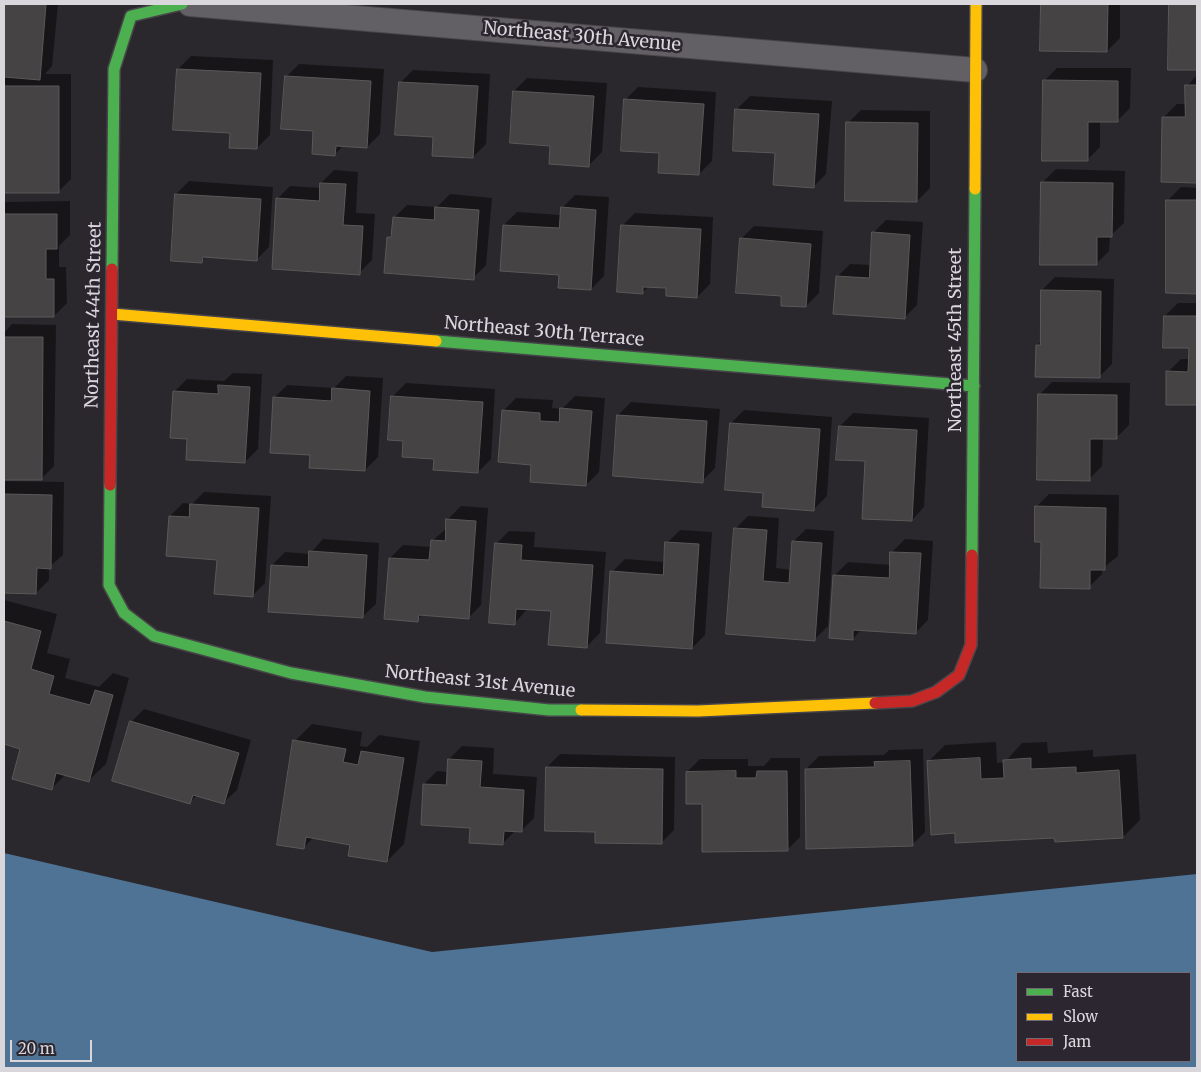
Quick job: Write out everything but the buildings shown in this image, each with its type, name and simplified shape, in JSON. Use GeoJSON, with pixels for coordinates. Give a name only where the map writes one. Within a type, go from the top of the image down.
{"type":"FeatureCollection","features":[{"type":"Feature","properties":{"kind":"street","name":"Northeast 44th Street"},"geometry":{"type":"LineString","coordinates":[[124,613],[109,585],[114,69],[131,16],[182,4]]}},
{"type":"Feature","properties":{"kind":"street","name":"Northeast 30th Avenue"},"geometry":{"type":"LineString","coordinates":[[190,4],[975,70]]}},
{"type":"Feature","properties":{"kind":"street","name":"Northeast 45th Street"},"geometry":{"type":"LineString","coordinates":[[959,675],[971,645],[976,4]]}},
{"type":"Feature","properties":{"kind":"street","name":"Northeast 30th Terrace"},"geometry":{"type":"LineString","coordinates":[[112,314],[974,386]]}},
{"type":"Feature","properties":{"kind":"street","name":"Northeast 31st Avenue"},"geometry":{"type":"LineString","coordinates":[[124,613],[154,636],[291,673],[425,697],[548,710],[698,711],[912,701],[936,692],[959,675]]}},
{"type":"Feature","properties":{"kind":"water"},"geometry":{"type":"Polygon","coordinates":[[[4,853],[432,952],[1197,874],[1197,1068],[4,1068],[4,853]]]}},
{"type":"Feature","properties":{"kind":"traffic: fast"},"geometry":{"type":"LineString","coordinates":[[112,269],[114,69],[131,16],[182,4]]}},
{"type":"Feature","properties":{"kind":"traffic: fast"},"geometry":{"type":"LineString","coordinates":[[972,555],[975,189]]}},
{"type":"Feature","properties":{"kind":"traffic: fast"},"geometry":{"type":"LineString","coordinates":[[436,341],[974,386]]}},
{"type":"Feature","properties":{"kind":"traffic: fast"},"geometry":{"type":"LineString","coordinates":[[110,485],[109,585],[124,613],[154,636],[291,673],[425,697],[549,710],[581,710]]}},
{"type":"Feature","properties":{"kind":"traffic: slow"},"geometry":{"type":"LineString","coordinates":[[975,189],[976,4]]}},
{"type":"Feature","properties":{"kind":"traffic: slow"},"geometry":{"type":"LineString","coordinates":[[112,314],[436,341]]}},
{"type":"Feature","properties":{"kind":"traffic: slow"},"geometry":{"type":"LineString","coordinates":[[581,710],[698,711],[875,703]]}},
{"type":"Feature","properties":{"kind":"traffic: jam"},"geometry":{"type":"LineString","coordinates":[[110,485],[112,269]]}},
{"type":"Feature","properties":{"kind":"traffic: jam"},"geometry":{"type":"LineString","coordinates":[[875,703],[912,701],[936,692],[959,675],[971,645],[972,555]]}}]}
